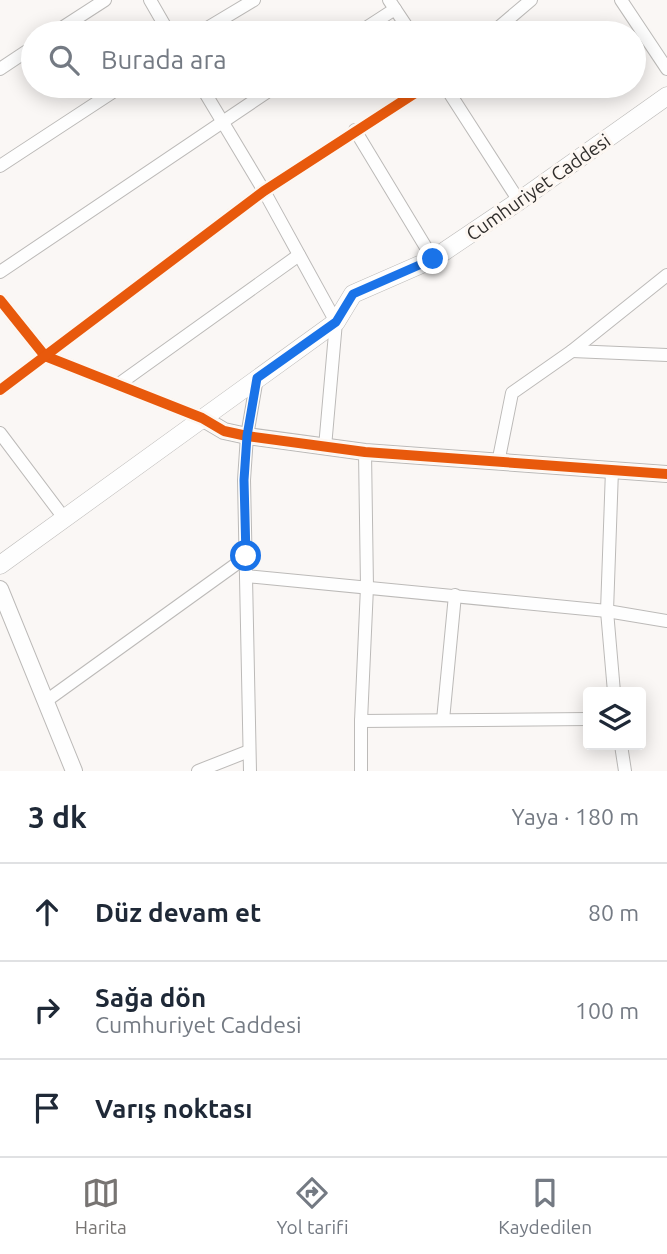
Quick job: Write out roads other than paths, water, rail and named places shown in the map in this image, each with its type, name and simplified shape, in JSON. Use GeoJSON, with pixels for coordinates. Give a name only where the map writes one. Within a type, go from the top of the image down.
{"type":"FeatureCollection","features":[{"type":"Feature","properties":{"kind":"main road","name":"Cumhuriyet Caddesi"},"geometry":{"type":"LineString","coordinates":[[0,565],[336,322],[353,294],[433,259],[667,96]]}},
{"type":"Feature","properties":{"kind":"street"},"geometry":{"type":"LineString","coordinates":[[73,21],[106,0]]}},
{"type":"Feature","properties":{"kind":"street"},"geometry":{"type":"LineString","coordinates":[[150,0],[162,21]]}},
{"type":"Feature","properties":{"kind":"street"},"geometry":{"type":"LineString","coordinates":[[219,21],[254,0]]}},
{"type":"Feature","properties":{"kind":"street"},"geometry":{"type":"LineString","coordinates":[[506,21],[531,0]]}},
{"type":"Feature","properties":{"kind":"street"},"geometry":{"type":"LineString","coordinates":[[621,0],[635,21]]}},
{"type":"Feature","properties":{"kind":"street"},"geometry":{"type":"LineString","coordinates":[[373,21],[392,5],[403,21]]}},
{"type":"Feature","properties":{"kind":"street"},"geometry":{"type":"LineString","coordinates":[[646,38],[667,69]]}},
{"type":"Feature","properties":{"kind":"street"},"geometry":{"type":"LineString","coordinates":[[0,69],[21,55]]}},
{"type":"Feature","properties":{"kind":"street"},"geometry":{"type":"LineString","coordinates":[[0,166],[104,98]]}},
{"type":"Feature","properties":{"kind":"street"},"geometry":{"type":"LineString","coordinates":[[208,98],[264,191],[336,322],[325,447]]}},
{"type":"Feature","properties":{"kind":"street"},"geometry":{"type":"LineString","coordinates":[[0,272],[257,98]]}},
{"type":"Feature","properties":{"kind":"street"},"geometry":{"type":"LineString","coordinates":[[0,390],[264,191],[407,98]]}},
{"type":"Feature","properties":{"kind":"street"},"geometry":{"type":"LineString","coordinates":[[453,98],[519,201]]}},
{"type":"Feature","properties":{"kind":"street"},"geometry":{"type":"LineString","coordinates":[[355,130],[433,259]]}},
{"type":"Feature","properties":{"kind":"street"},"geometry":{"type":"LineString","coordinates":[[119,384],[299,255]]}},
{"type":"Feature","properties":{"kind":"street"},"geometry":{"type":"LineString","coordinates":[[498,463],[512,393],[572,351],[667,275]]}},
{"type":"Feature","properties":{"kind":"street"},"geometry":{"type":"LineString","coordinates":[[0,300],[44,356],[202,418],[224,431],[365,452],[667,474]]}},
{"type":"Feature","properties":{"kind":"street"},"geometry":{"type":"LineString","coordinates":[[572,351],[667,355]]}},
{"type":"Feature","properties":{"kind":"street"},"geometry":{"type":"LineString","coordinates":[[250,771],[244,480],[247,436],[257,378]]}},
{"type":"Feature","properties":{"kind":"street"},"geometry":{"type":"LineString","coordinates":[[0,433],[64,518]]}},
{"type":"Feature","properties":{"kind":"street"},"geometry":{"type":"LineString","coordinates":[[361,771],[368,587],[365,452]]}},
{"type":"Feature","properties":{"kind":"street"},"geometry":{"type":"LineString","coordinates":[[612,470],[607,611],[614,687]]}},
{"type":"Feature","properties":{"kind":"street"},"geometry":{"type":"LineString","coordinates":[[46,701],[246,556]]}},
{"type":"Feature","properties":{"kind":"street"},"geometry":{"type":"LineString","coordinates":[[246,576],[607,611],[667,621]]}},
{"type":"Feature","properties":{"kind":"street"},"geometry":{"type":"LineString","coordinates":[[0,589],[74,771]]}},
{"type":"Feature","properties":{"kind":"street"},"geometry":{"type":"LineString","coordinates":[[443,720],[455,595]]}},
{"type":"Feature","properties":{"kind":"street"},"geometry":{"type":"LineString","coordinates":[[361,721],[583,719]]}},
{"type":"Feature","properties":{"kind":"street"},"geometry":{"type":"LineString","coordinates":[[622,750],[625,771]]}},
{"type":"Feature","properties":{"kind":"street"},"geometry":{"type":"LineString","coordinates":[[198,771],[248,751]]}}]}
